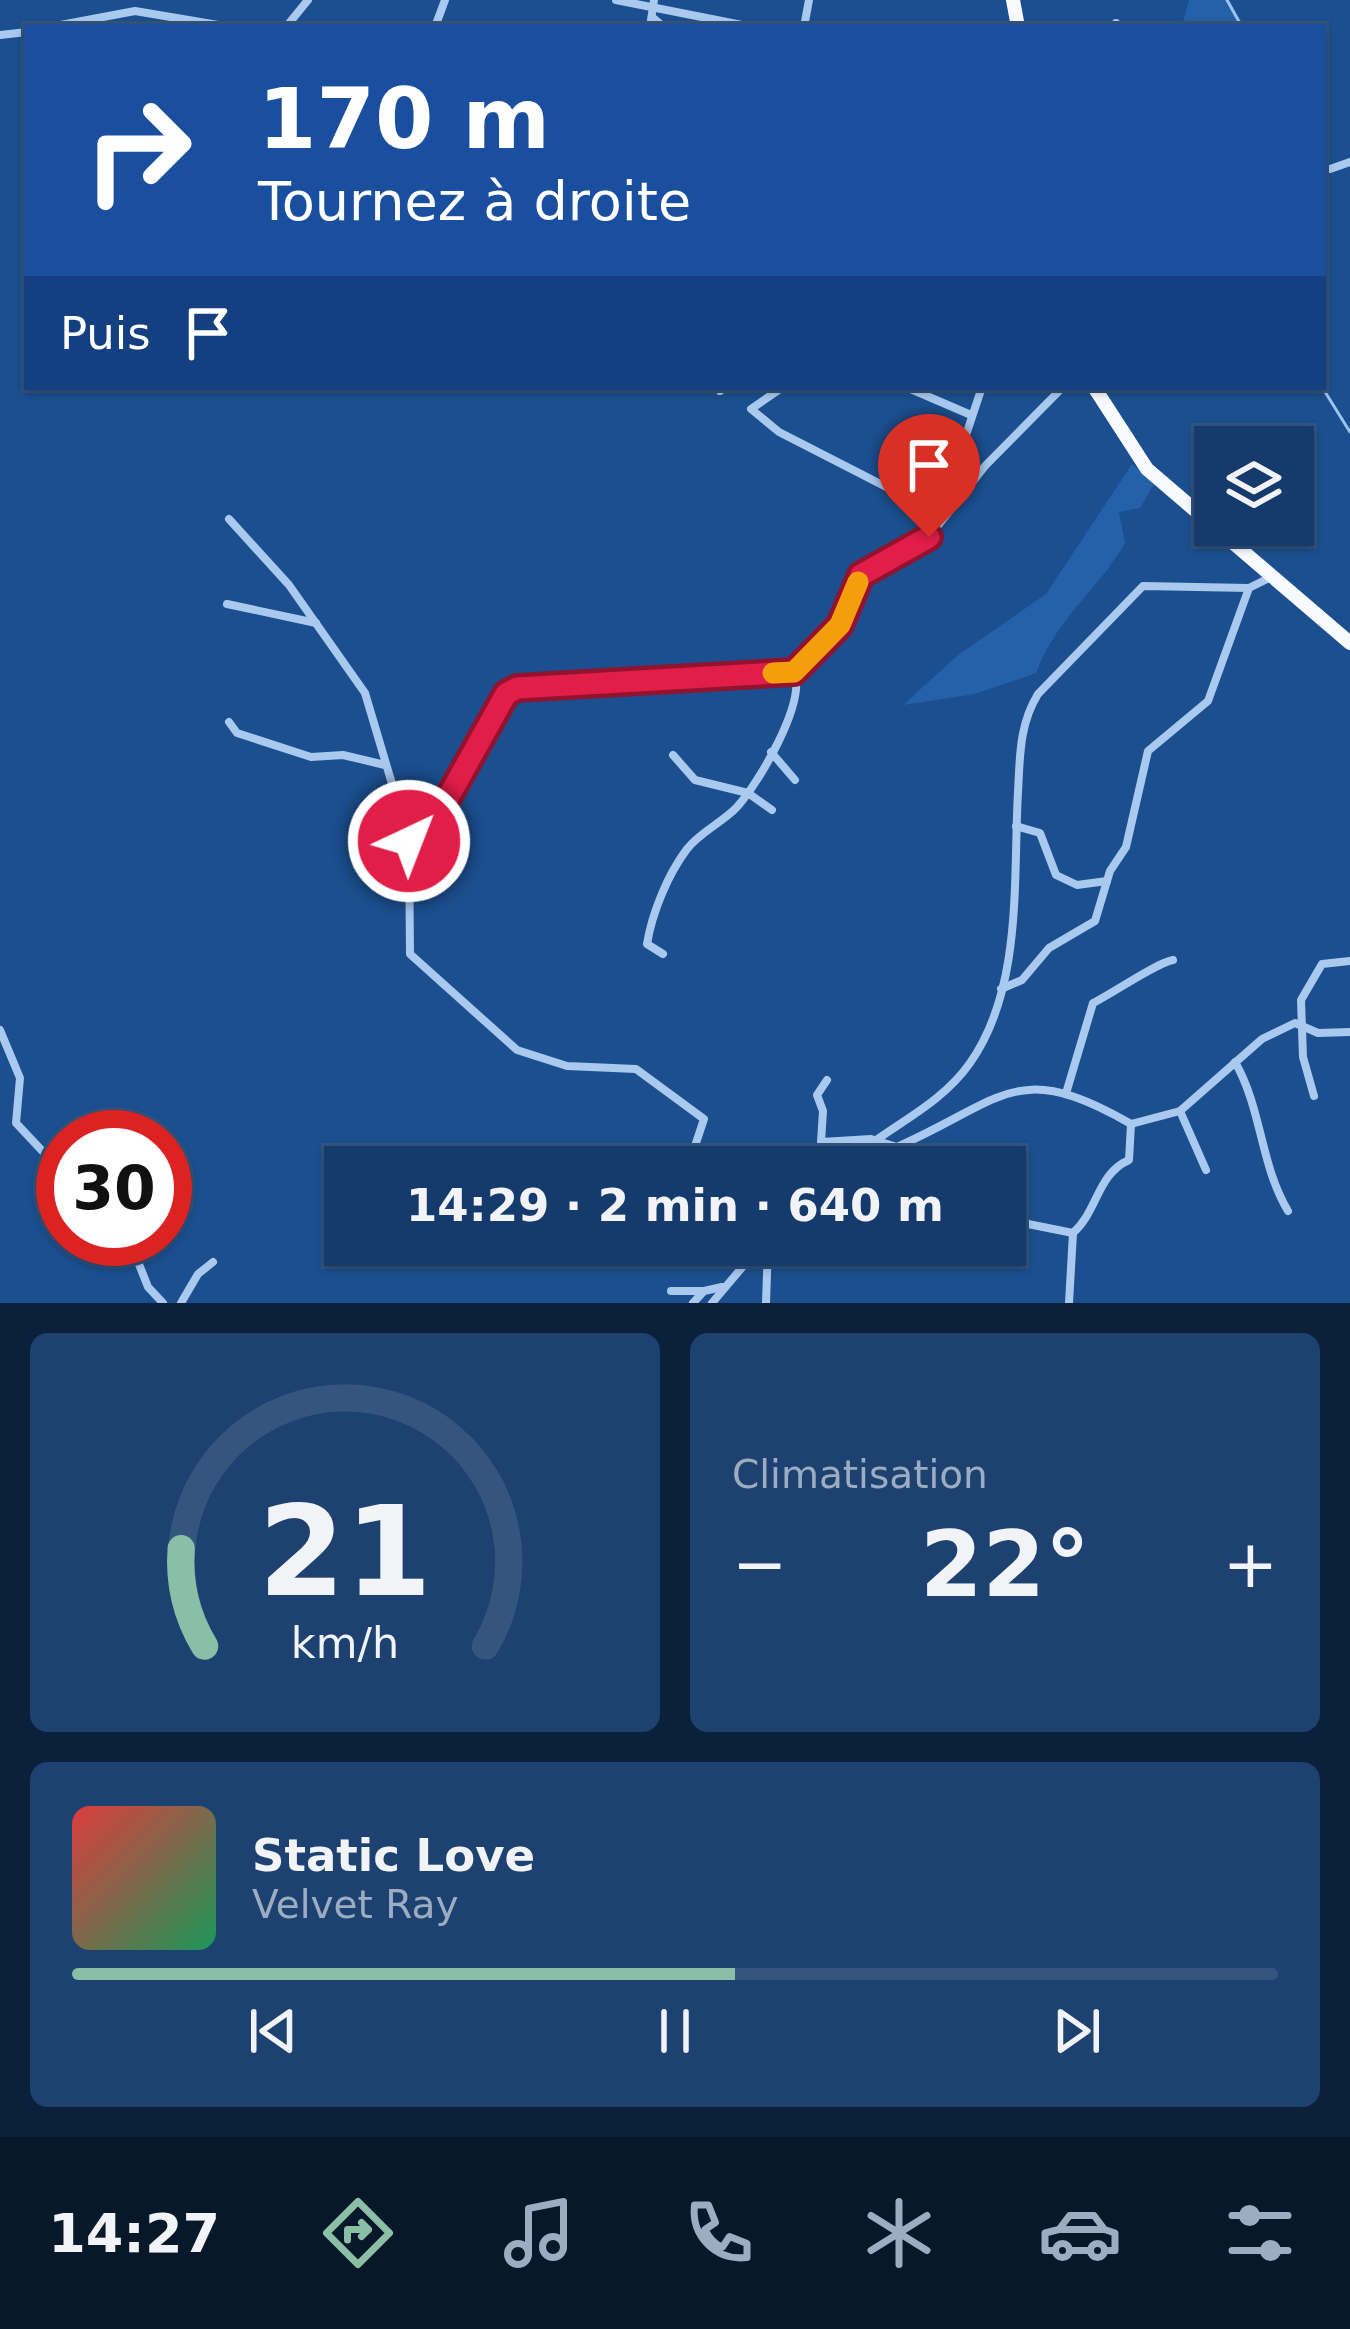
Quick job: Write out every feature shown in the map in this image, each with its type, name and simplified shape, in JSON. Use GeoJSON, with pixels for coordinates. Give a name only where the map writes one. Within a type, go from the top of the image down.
{"type":"FeatureCollection","features":[{"type":"Feature","properties":{"kind":"highway"},"geometry":{"type":"LineString","coordinates":[[1096,390],[1147,469],[1350,643]]}},
{"type":"Feature","properties":{"kind":"street"},"geometry":{"type":"LineString","coordinates":[[288,24],[308,0]]}},
{"type":"Feature","properties":{"kind":"street"},"geometry":{"type":"LineString","coordinates":[[616,0],[653,13],[731,24]]}},
{"type":"Feature","properties":{"kind":"street"},"geometry":{"type":"LineString","coordinates":[[66,24],[135,11],[212,24]]}},
{"type":"Feature","properties":{"kind":"street"},"geometry":{"type":"LineString","coordinates":[[1330,170],[1350,162]]}},
{"type":"Feature","properties":{"kind":"street"},"geometry":{"type":"LineString","coordinates":[[779,390],[751,409],[779,431],[943,516]]}},
{"type":"Feature","properties":{"kind":"street"},"geometry":{"type":"LineString","coordinates":[[913,390],[971,415]]}},
{"type":"Feature","properties":{"kind":"street"},"geometry":{"type":"LineString","coordinates":[[955,501],[957,462],[981,390]]}},
{"type":"Feature","properties":{"kind":"street"},"geometry":{"type":"LineString","coordinates":[[409,841],[440,812],[468,769],[490,716],[506,694],[517,688],[794,672],[840,625],[861,575],[929,537],[955,501],[1060,390]]}},
{"type":"Feature","properties":{"kind":"street"},"geometry":{"type":"LineString","coordinates":[[229,519],[317,623],[365,693],[409,841],[410,954],[518,1050],[567,1066],[636,1069],[656,1080],[704,1119],[695,1146]]}},
{"type":"Feature","properties":{"kind":"street"},"geometry":{"type":"LineString","coordinates":[[864,1146],[931,1106],[974,1059],[1000,990],[1014,916],[1025,716],[1038,694],[1131,593],[1157,584],[1249,588],[1271,578]]}},
{"type":"Feature","properties":{"kind":"street"},"geometry":{"type":"LineString","coordinates":[[1000,990],[1022,980],[1048,949],[1095,921],[1107,881],[1126,848],[1148,751],[1208,701],[1249,588]]}},
{"type":"Feature","properties":{"kind":"street"},"geometry":{"type":"LineString","coordinates":[[227,604],[317,623]]}},
{"type":"Feature","properties":{"kind":"street"},"geometry":{"type":"LineString","coordinates":[[663,955],[647,944],[651,919],[687,849],[748,794],[796,698],[794,672]]}},
{"type":"Feature","properties":{"kind":"street"},"geometry":{"type":"LineString","coordinates":[[229,722],[237,733],[311,757],[343,755],[386,765]]}},
{"type":"Feature","properties":{"kind":"street"},"geometry":{"type":"LineString","coordinates":[[772,752],[795,780]]}},
{"type":"Feature","properties":{"kind":"street"},"geometry":{"type":"LineString","coordinates":[[673,755],[695,780],[748,794],[772,810]]}},
{"type":"Feature","properties":{"kind":"street"},"geometry":{"type":"LineString","coordinates":[[1016,826],[1040,833],[1056,875],[1077,884],[1107,881]]}},
{"type":"Feature","properties":{"kind":"street"},"geometry":{"type":"LineString","coordinates":[[1067,1090],[1093,1003],[1144,978],[1157,963],[1173,960]]}},
{"type":"Feature","properties":{"kind":"street"},"geometry":{"type":"LineString","coordinates":[[1314,1096],[1301,1000],[1322,964],[1350,961]]}},
{"type":"Feature","properties":{"kind":"street"},"geometry":{"type":"LineString","coordinates":[[898,1146],[1022,1088],[1067,1090],[1131,1124],[1180,1111],[1262,1039],[1295,1023],[1318,1033],[1350,1032]]}},
{"type":"Feature","properties":{"kind":"street"},"geometry":{"type":"LineString","coordinates":[[0,1030],[22,1094],[16,1123],[36,1144]]}},
{"type":"Feature","properties":{"kind":"street"},"geometry":{"type":"LineString","coordinates":[[1234,1062],[1249,1086],[1268,1178],[1288,1211]]}},
{"type":"Feature","properties":{"kind":"street"},"geometry":{"type":"LineString","coordinates":[[827,1080],[817,1095],[824,1111],[821,1142],[871,1139],[893,1146]]}},
{"type":"Feature","properties":{"kind":"street"},"geometry":{"type":"LineString","coordinates":[[1180,1111],[1207,1170]]}},
{"type":"Feature","properties":{"kind":"street"},"geometry":{"type":"LineString","coordinates":[[1069,1303],[1073,1233],[1090,1218],[1101,1184],[1115,1166],[1129,1160],[1131,1124]]}},
{"type":"Feature","properties":{"kind":"street"},"geometry":{"type":"LineString","coordinates":[[1026,1222],[1073,1233]]}},
{"type":"Feature","properties":{"kind":"street"},"geometry":{"type":"LineString","coordinates":[[181,1303],[198,1274],[213,1262]]}},
{"type":"Feature","properties":{"kind":"street"},"geometry":{"type":"LineString","coordinates":[[140,1266],[148,1287],[163,1303]]}},
{"type":"Feature","properties":{"kind":"street"},"geometry":{"type":"LineString","coordinates":[[712,1303],[742,1266]]}},
{"type":"Feature","properties":{"kind":"street"},"geometry":{"type":"LineString","coordinates":[[765,1266],[766,1303]]}},
{"type":"Feature","properties":{"kind":"street"},"geometry":{"type":"LineString","coordinates":[[671,1292],[724,1287]]}},
{"type":"Feature","properties":{"kind":"street"},"geometry":{"type":"LineString","coordinates":[[693,1303],[704,1291]]}},
{"type":"Feature","properties":{"kind":"shaded area"},"geometry":{"type":"Polygon","coordinates":[[[1189,0],[1229,0],[1241,21],[1237,24],[1183,22],[1189,0]]]}},
{"type":"Feature","properties":{"kind":"shaded area"},"geometry":{"type":"Polygon","coordinates":[[[1132,464],[1154,484],[1140,508],[1119,512],[1125,543],[1055,636],[1036,673],[975,694],[903,705],[958,655],[1046,594],[1132,464]]]}},
{"type":"Feature","properties":{"kind":"waterway"},"geometry":{"type":"LineString","coordinates":[[1227,0],[1240,24]]}},
{"type":"Feature","properties":{"kind":"waterway"},"geometry":{"type":"LineString","coordinates":[[1324,390],[1350,432]]}},
{"type":"Feature","properties":{"kind":"slow traffic"},"geometry":{"type":"LineString","coordinates":[[773,673],[794,672],[840,625],[858,582]]}},
{"type":"Feature","properties":{"kind":"route"},"geometry":{"type":"LineString","coordinates":[[409,841],[440,812],[506,694],[517,688],[794,672],[840,625],[861,575],[929,537]]}}]}
